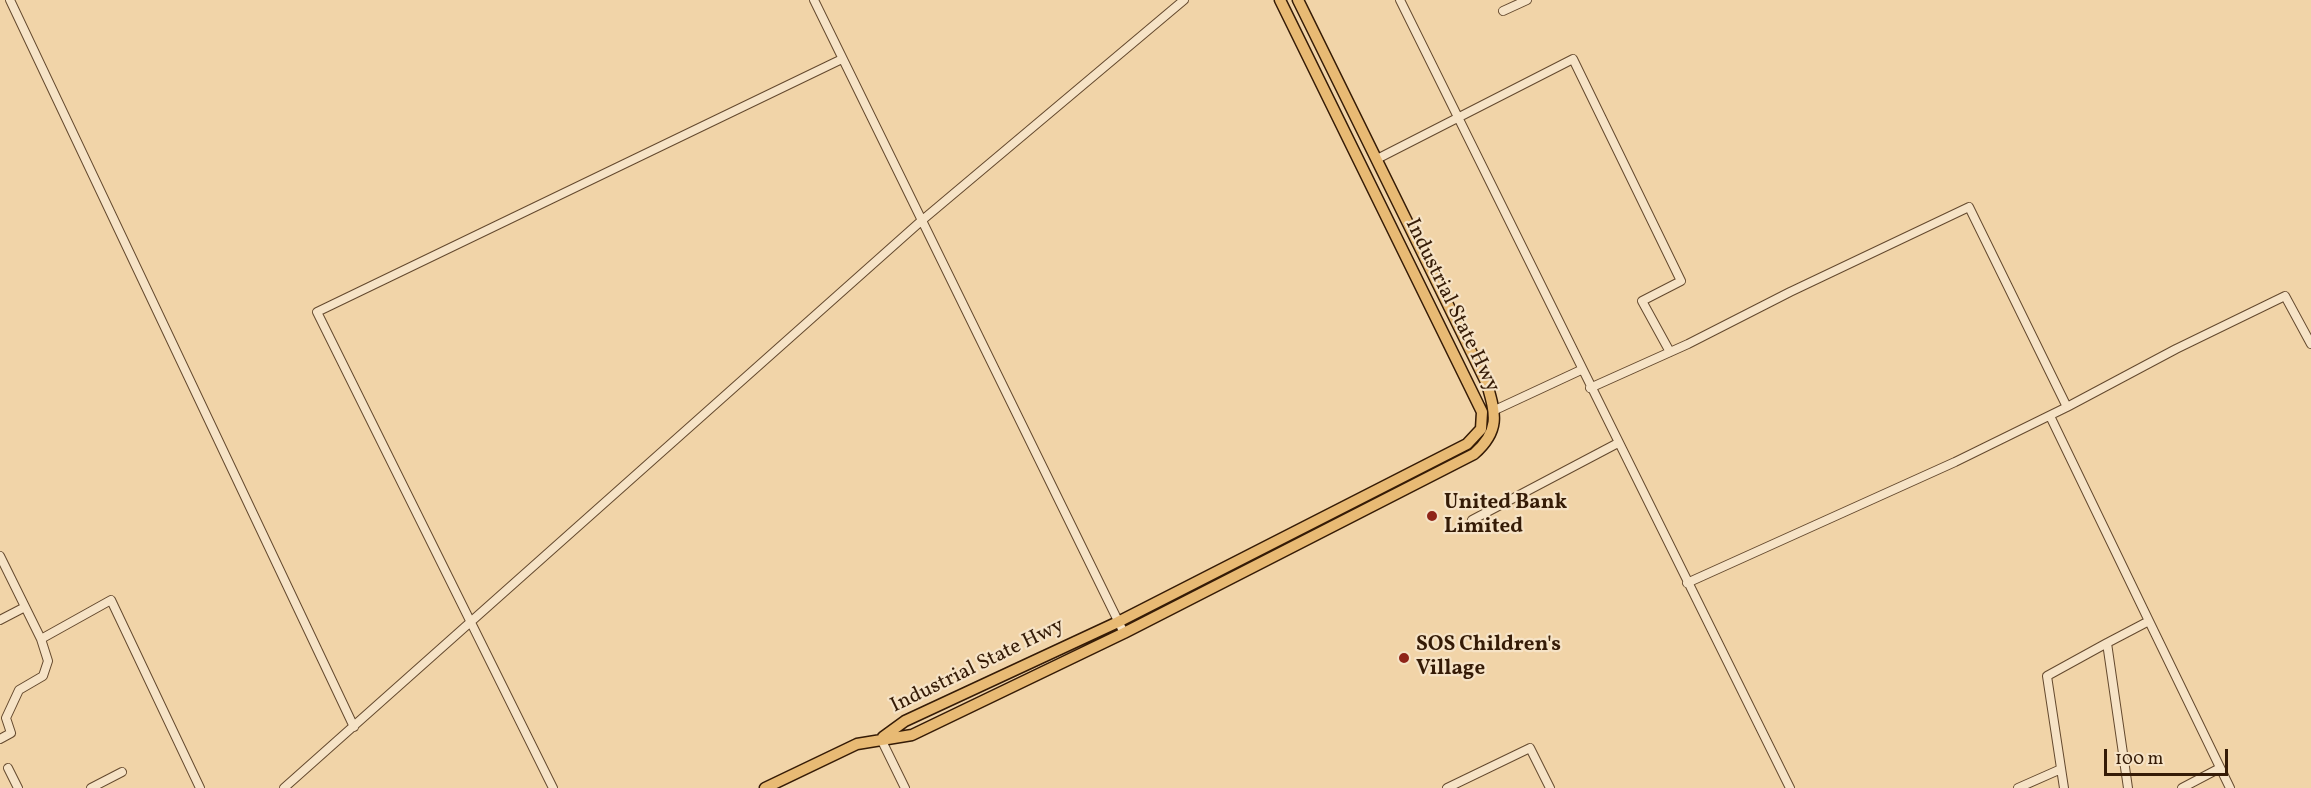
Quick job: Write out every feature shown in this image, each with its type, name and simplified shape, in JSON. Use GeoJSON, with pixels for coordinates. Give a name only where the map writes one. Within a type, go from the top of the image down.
{"type":"FeatureCollection","features":[{"type":"Feature","properties":{"kind":"main road"},"geometry":{"type":"LineString","coordinates":[[1282,4],[1299,1]]}},
{"type":"Feature","properties":{"kind":"main road","name":"Industrial State Hwy"},"geometry":{"type":"LineString","coordinates":[[880,739],[912,735],[1124,633],[1474,454],[1493,433],[1495,410],[1487,384],[1299,1]]}},
{"type":"Feature","properties":{"kind":"main road","name":"Industrial State Hwy"},"geometry":{"type":"LineString","coordinates":[[880,739],[905,721],[1118,622],[1467,444],[1481,429],[1482,412],[1475,397],[1282,4]]}},
{"type":"Feature","properties":{"kind":"main road"},"geometry":{"type":"LineString","coordinates":[[765,788],[834,753],[880,739]]}},
{"type":"Feature","properties":{"kind":"street"},"geometry":{"type":"LineString","coordinates":[[10,0],[354,727]]}},
{"type":"Feature","properties":{"kind":"street"},"geometry":{"type":"LineString","coordinates":[[814,0],[1124,633]]}},
{"type":"Feature","properties":{"kind":"street"},"geometry":{"type":"LineString","coordinates":[[284,788],[922,220],[1184,0]]}},
{"type":"Feature","properties":{"kind":"street"},"geometry":{"type":"LineString","coordinates":[[1400,0],[1581,370],[1791,788]]}},
{"type":"Feature","properties":{"kind":"street"},"geometry":{"type":"LineString","coordinates":[[1503,11],[1520,1]]}},
{"type":"Feature","properties":{"kind":"street"},"geometry":{"type":"LineString","coordinates":[[553,788],[317,312],[842,59]]}},
{"type":"Feature","properties":{"kind":"street"},"geometry":{"type":"LineString","coordinates":[[1377,159],[1573,59],[1682,281],[1642,301],[1670,352]]}},
{"type":"Feature","properties":{"kind":"street"},"geometry":{"type":"LineString","coordinates":[[1590,388],[1670,352],[1969,207],[2067,407]]}},
{"type":"Feature","properties":{"kind":"street"},"geometry":{"type":"LineString","coordinates":[[1687,583],[1955,462],[2285,296],[2311,344]]}},
{"type":"Feature","properties":{"kind":"street"},"geometry":{"type":"LineString","coordinates":[[1495,410],[1581,370]]}},
{"type":"Feature","properties":{"kind":"street"},"geometry":{"type":"LineString","coordinates":[[2050,416],[2230,788]]}},
{"type":"Feature","properties":{"kind":"street"},"geometry":{"type":"LineString","coordinates":[[1472,520],[1618,443]]}},
{"type":"Feature","properties":{"kind":"street"},"geometry":{"type":"LineString","coordinates":[[0,556],[41,639],[48,661],[43,676],[19,690],[6,718],[11,733],[0,739]]}},
{"type":"Feature","properties":{"kind":"street"},"geometry":{"type":"LineString","coordinates":[[41,639],[111,600],[200,788]]}},
{"type":"Feature","properties":{"kind":"street"},"geometry":{"type":"LineString","coordinates":[[0,620],[25,607]]}},
{"type":"Feature","properties":{"kind":"street"},"geometry":{"type":"LineString","coordinates":[[2064,788],[2047,676],[2149,621]]}},
{"type":"Feature","properties":{"kind":"street"},"geometry":{"type":"LineString","coordinates":[[2107,642],[2128,788]]}},
{"type":"Feature","properties":{"kind":"street"},"geometry":{"type":"LineString","coordinates":[[0,706],[10,710]]}},
{"type":"Feature","properties":{"kind":"street"},"geometry":{"type":"LineString","coordinates":[[880,739],[905,788]]}},
{"type":"Feature","properties":{"kind":"street"},"geometry":{"type":"LineString","coordinates":[[1447,788],[1530,748],[1550,788]]}},
{"type":"Feature","properties":{"kind":"street"},"geometry":{"type":"LineString","coordinates":[[8,768],[18,788]]}},
{"type":"Feature","properties":{"kind":"street"},"geometry":{"type":"LineString","coordinates":[[2182,788],[2220,768]]}},
{"type":"Feature","properties":{"kind":"street"},"geometry":{"type":"LineString","coordinates":[[2018,788],[2061,769]]}},
{"type":"Feature","properties":{"kind":"street"},"geometry":{"type":"LineString","coordinates":[[91,788],[122,772]]}},
{"type":"Feature","properties":{"kind":"place","name":"United Bank Limited"},"geometry":{"type":"Point","coordinates":[1432,516]}},
{"type":"Feature","properties":{"kind":"place","name":"SOS Children's Village"},"geometry":{"type":"Point","coordinates":[1404,658]}}]}
